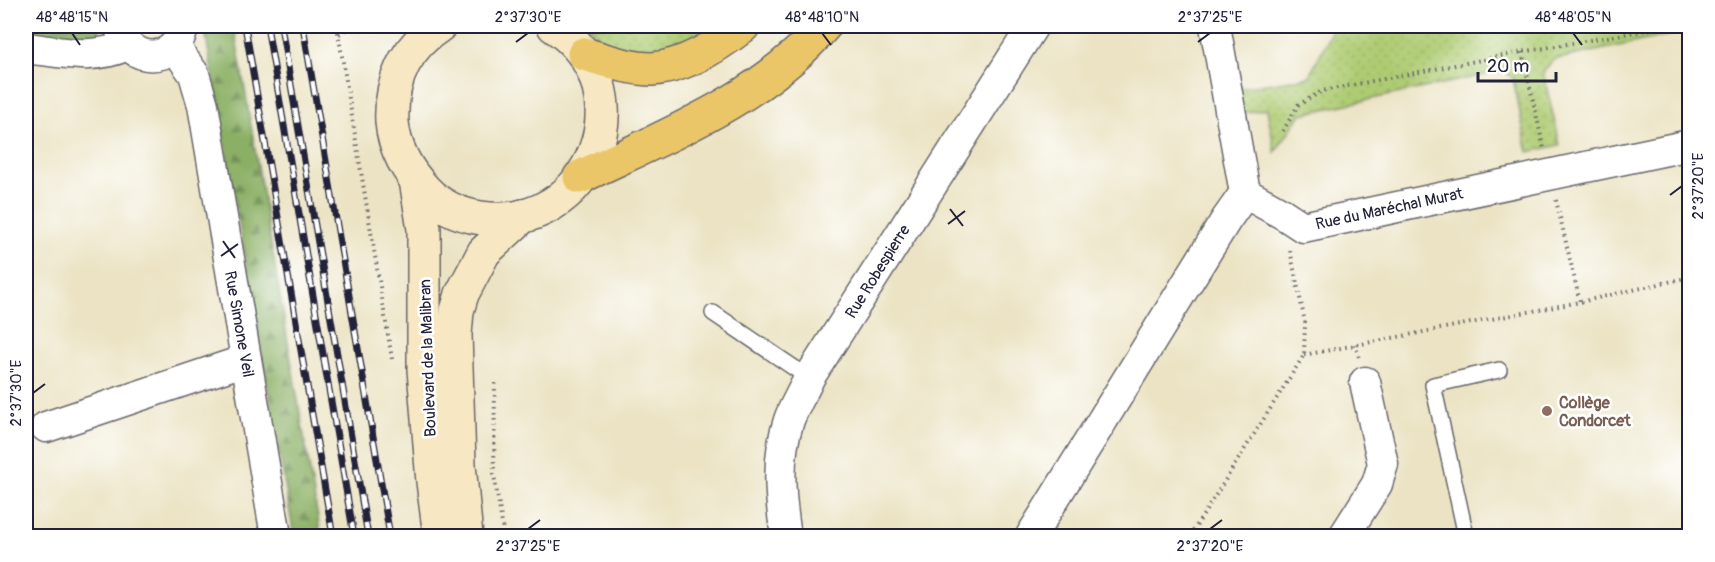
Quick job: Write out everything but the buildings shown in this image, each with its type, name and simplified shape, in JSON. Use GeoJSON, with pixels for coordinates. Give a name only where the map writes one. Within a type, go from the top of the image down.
{"type":"FeatureCollection","features":[{"type":"Feature","properties":{"kind":"highway"},"geometry":{"type":"LineString","coordinates":[[584,54],[651,69],[683,61],[743,26]]}},
{"type":"Feature","properties":{"kind":"highway"},"geometry":{"type":"LineString","coordinates":[[580,177],[716,111],[780,69],[824,26]]}},
{"type":"Feature","properties":{"kind":"main road"},"geometry":{"type":"LineString","coordinates":[[439,26],[424,36],[404,40],[394,84],[392,118],[397,146],[416,180],[431,196],[462,214],[490,219],[523,216],[555,201],[580,177],[597,148],[602,110],[594,71],[572,39],[554,26]]}},
{"type":"Feature","properties":{"kind":"main road","name":"Boulevard de la Malibran"},"geometry":{"type":"LineString","coordinates":[[416,180],[424,229],[424,369],[440,537]]}},
{"type":"Feature","properties":{"kind":"main road","name":"Boulevard de la Malibran"},"geometry":{"type":"LineString","coordinates":[[466,537],[459,465],[455,334],[458,310],[462,294],[484,252],[523,216]]}},
{"type":"Feature","properties":{"kind":"street","name":"Rue Robespierre"},"geometry":{"type":"LineString","coordinates":[[786,537],[780,499],[781,455],[789,420],[809,378],[1033,26]]}},
{"type":"Feature","properties":{"kind":"street"},"geometry":{"type":"LineString","coordinates":[[1031,537],[1226,220],[1245,194],[1215,26]]}},
{"type":"Feature","properties":{"kind":"street"},"geometry":{"type":"LineString","coordinates":[[26,48],[90,55],[103,54],[123,35],[135,51],[156,56],[166,53],[179,36]]}},
{"type":"Feature","properties":{"kind":"street","name":"Rue Simone Veil"},"geometry":{"type":"LineString","coordinates":[[179,36],[203,105],[276,537]]}},
{"type":"Feature","properties":{"kind":"street","name":"Rue du Maréchal Murat"},"geometry":{"type":"LineString","coordinates":[[1245,194],[1302,227],[1689,145]]}},
{"type":"Feature","properties":{"kind":"street"},"geometry":{"type":"LineString","coordinates":[[46,427],[246,360]]}},
{"type":"Feature","properties":{"kind":"street"},"geometry":{"type":"LineString","coordinates":[[1344,537],[1377,484],[1383,465],[1365,382]]}},
{"type":"Feature","properties":{"kind":"lane"},"geometry":{"type":"LineString","coordinates":[[713,313],[809,378]]}},
{"type":"Feature","properties":{"kind":"lane"},"geometry":{"type":"LineString","coordinates":[[1466,537],[1433,385],[1499,370]]}},
{"type":"Feature","properties":{"kind":"lane"},"geometry":{"type":"LineString","coordinates":[[459,465],[477,537]]}},
{"type":"Feature","properties":{"kind":"path"},"geometry":{"type":"LineString","coordinates":[[337,26],[393,363]]}},
{"type":"Feature","properties":{"kind":"path"},"geometry":{"type":"LineString","coordinates":[[339,34],[351,26]]}},
{"type":"Feature","properties":{"kind":"path"},"geometry":{"type":"LineString","coordinates":[[1283,131],[1298,105],[1322,91],[1669,26]]}},
{"type":"Feature","properties":{"kind":"path"},"geometry":{"type":"LineString","coordinates":[[1190,537],[1304,355],[1305,322],[1283,214]]}},
{"type":"Feature","properties":{"kind":"path"},"geometry":{"type":"LineString","coordinates":[[1304,355],[1580,302],[1689,277]]}},
{"type":"Feature","properties":{"kind":"path"},"geometry":{"type":"LineString","coordinates":[[495,383],[494,475],[504,537]]}},
{"type":"Feature","properties":{"kind":"green space"},"geometry":{"type":"Polygon","coordinates":[[[26,26],[99,26],[100,37],[96,44],[26,37],[26,26]]]}},
{"type":"Feature","properties":{"kind":"green space"},"geometry":{"type":"Polygon","coordinates":[[[204,26],[234,26],[321,536],[294,536],[204,26]]]}},
{"type":"Feature","properties":{"kind":"green space"},"geometry":{"type":"Polygon","coordinates":[[[588,26],[710,26],[703,31],[700,39],[657,59],[606,44],[588,26]]]}},
{"type":"Feature","properties":{"kind":"green space"},"geometry":{"type":"Polygon","coordinates":[[[1344,26],[1689,26],[1689,31],[1553,60],[1543,72],[1560,145],[1528,152],[1513,78],[1503,71],[1301,114],[1275,152],[1267,109],[1241,113],[1236,89],[1309,77],[1333,28],[1344,26]]]}},
{"type":"Feature","properties":{"kind":"railway"},"geometry":{"type":"LineString","coordinates":[[245,26],[333,536]]}},
{"type":"Feature","properties":{"kind":"railway"},"geometry":{"type":"LineString","coordinates":[[267,26],[354,536]]}},
{"type":"Feature","properties":{"kind":"railway"},"geometry":{"type":"LineString","coordinates":[[281,26],[368,536]]}},
{"type":"Feature","properties":{"kind":"railway"},"geometry":{"type":"LineString","coordinates":[[303,26],[390,536]]}},
{"type":"Feature","properties":{"kind":"place","name":"Collège Condorcet"},"geometry":{"type":"Point","coordinates":[1547,411]}}]}
